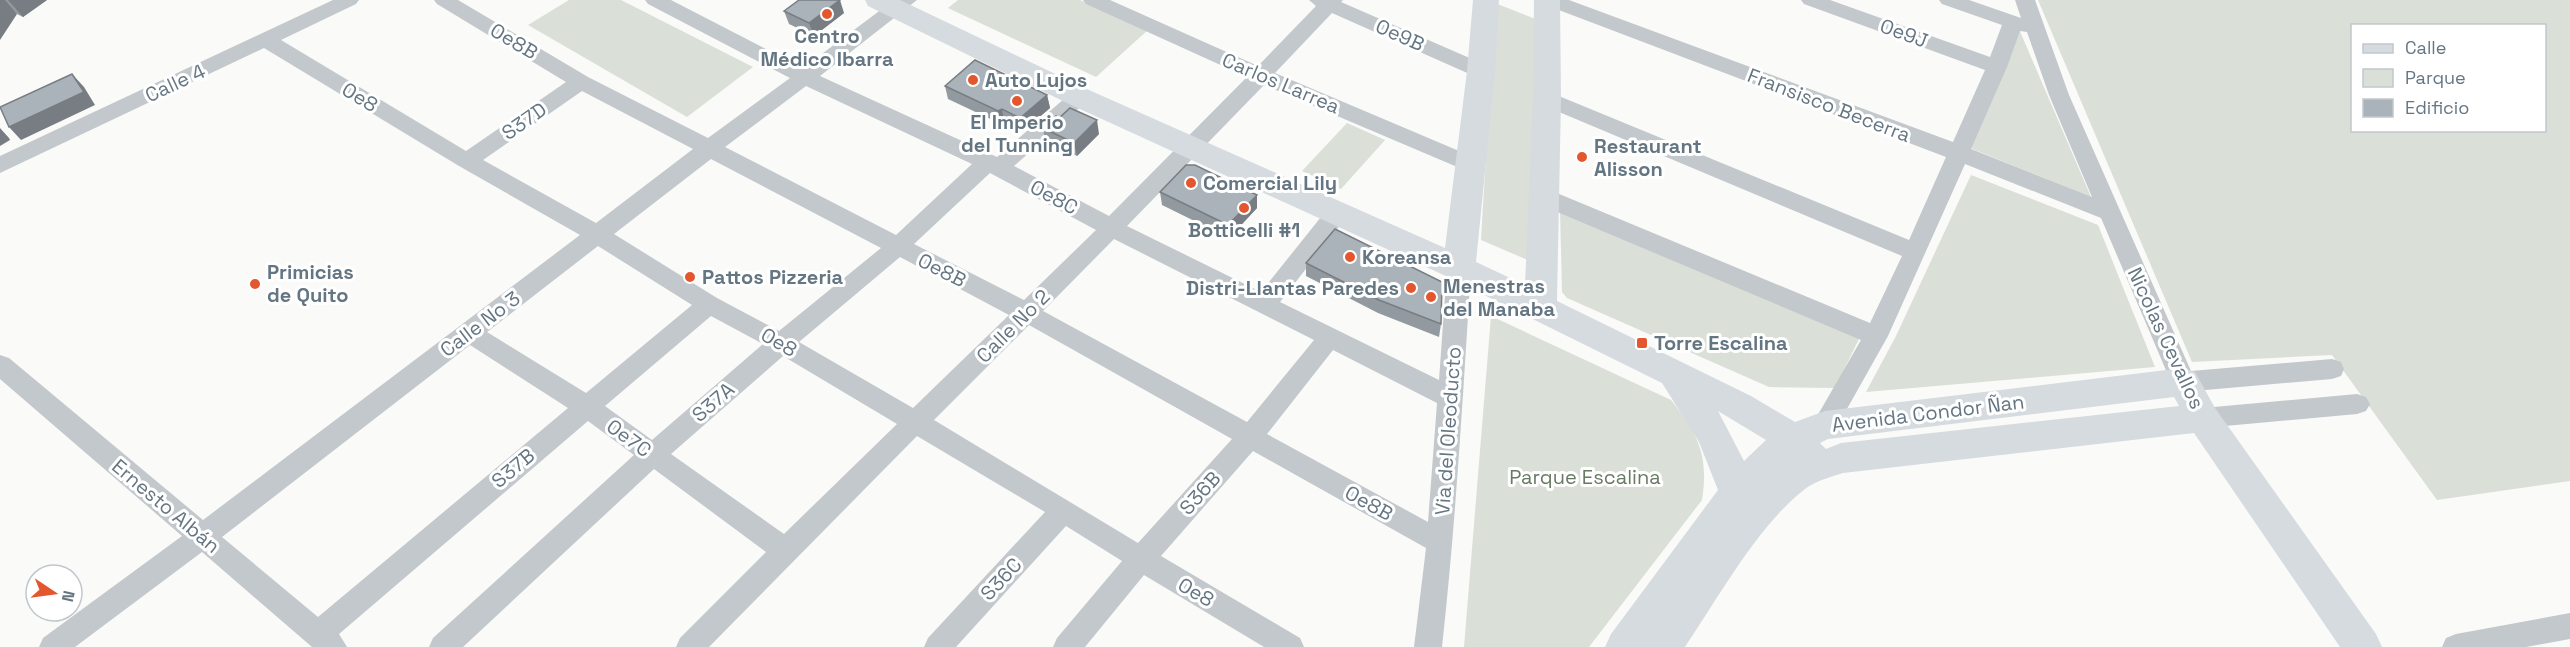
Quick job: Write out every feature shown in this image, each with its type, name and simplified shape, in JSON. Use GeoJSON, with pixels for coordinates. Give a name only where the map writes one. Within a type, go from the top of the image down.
{"type":"FeatureCollection","features":[{"type":"Feature","properties":{"kind":"street","name":"Calle 4"},"geometry":{"type":"LineString","coordinates":[[0,165],[349,0]]}},
{"type":"Feature","properties":{"kind":"street","name":"Oe8B"},"geometry":{"type":"LineString","coordinates":[[444,0],[581,82],[1027,313],[1440,542]]}},
{"type":"Feature","properties":{"kind":"street","name":"Oe8C"},"geometry":{"type":"LineString","coordinates":[[655,0],[806,77],[994,164],[1110,227],[1451,398]]}},
{"type":"Feature","properties":{"kind":"street","name":"Carlos Larrea"},"geometry":{"type":"LineString","coordinates":[[1093,0],[1260,75],[1470,164]]}},
{"type":"Feature","properties":{"kind":"street","name":"Via del Oleoducto"},"geometry":{"type":"LineString","coordinates":[[1428,647],[1440,542],[1459,268],[1481,70],[1486,0]]}},
{"type":"Feature","properties":{"kind":"street"},"geometry":{"type":"LineString","coordinates":[[1540,308],[1549,0]]}},
{"type":"Feature","properties":{"kind":"street","name":"Fransisco Becerra"},"geometry":{"type":"LineString","coordinates":[[1549,0],[1959,153],[2108,212]]}},
{"type":"Feature","properties":{"kind":"street","name":"Oe9J"},"geometry":{"type":"LineString","coordinates":[[1811,0],[1997,67]]}},
{"type":"Feature","properties":{"kind":"street"},"geometry":{"type":"LineString","coordinates":[[1949,0],[2037,30]]}},
{"type":"Feature","properties":{"kind":"street","name":"Nicolas Cevallos"},"geometry":{"type":"LineString","coordinates":[[2025,0],[2059,95],[2183,382],[2203,418],[2362,647]]}},
{"type":"Feature","properties":{"kind":"street","name":"Calle No 2"},"geometry":{"type":"LineString","coordinates":[[690,647],[913,423],[1027,313],[1260,75],[1327,1]]}},
{"type":"Feature","properties":{"kind":"street","name":"Oe9B"},"geometry":{"type":"LineString","coordinates":[[1327,1],[1481,70]]}},
{"type":"Feature","properties":{"kind":"street","name":"Calle No 3"},"geometry":{"type":"LineString","coordinates":[[53,647],[806,77],[894,3]]}},
{"type":"Feature","properties":{"kind":"street"},"geometry":{"type":"LineString","coordinates":[[894,3],[1079,97],[1459,268],[1739,406],[1793,439],[1819,465]]}},
{"type":"Feature","properties":{"kind":"street"},"geometry":{"type":"LineString","coordinates":[[1824,425],[1876,336],[1916,252],[1997,67],[2013,22]]}},
{"type":"Feature","properties":{"kind":"street","name":"Oe8"},"geometry":{"type":"LineString","coordinates":[[266,40],[467,161],[597,234],[710,304],[781,343],[913,423],[1064,510],[1287,646]]}},
{"type":"Feature","properties":{"kind":"street","name":"S37D"},"geometry":{"type":"LineString","coordinates":[[467,161],[581,82]]}},
{"type":"Feature","properties":{"kind":"street","name":"S37A"},"geometry":{"type":"LineString","coordinates":[[443,647],[652,455],[781,343],[994,164],[1079,97]]}},
{"type":"Feature","properties":{"kind":"street"},"geometry":{"type":"LineString","coordinates":[[1547,99],[1916,252]]}},
{"type":"Feature","properties":{"kind":"street"},"geometry":{"type":"LineString","coordinates":[[1544,197],[1876,336]]}},
{"type":"Feature","properties":{"kind":"street"},"geometry":{"type":"LineString","coordinates":[[1265,304],[1337,213]]}},
{"type":"Feature","properties":{"kind":"street","name":"S37B"},"geometry":{"type":"LineString","coordinates":[[326,640],[586,406],[710,304]]}},
{"type":"Feature","properties":{"kind":"street","name":"Oe7C"},"geometry":{"type":"LineString","coordinates":[[469,332],[586,406],[785,550]]}},
{"type":"Feature","properties":{"kind":"street","name":"S36B"},"geometry":{"type":"LineString","coordinates":[[1067,647],[1141,559],[1249,438],[1330,338]]}},
{"type":"Feature","properties":{"kind":"street","name":"Ernesto Albán"},"geometry":{"type":"LineString","coordinates":[[0,364],[326,640]]}},
{"type":"Feature","properties":{"kind":"street","name":"Avenida Condor Ñan"},"geometry":{"type":"LineString","coordinates":[[1625,647],[1737,492],[1793,439],[1824,425],[2183,382],[2332,369]]}},
{"type":"Feature","properties":{"kind":"street"},"geometry":{"type":"LineString","coordinates":[[1674,374],[1708,423],[1731,470],[1737,492]]}},
{"type":"Feature","properties":{"kind":"street","name":"Avenida Condor Ñan"},"geometry":{"type":"LineString","coordinates":[[1663,647],[1748,524],[1769,498],[1794,476],[1819,465],[1841,458],[2203,418],[2356,404]]}},
{"type":"Feature","properties":{"kind":"street","name":"S36C"},"geometry":{"type":"LineString","coordinates":[[938,647],[1064,510]]}},
{"type":"Feature","properties":{"kind":"street"},"geometry":{"type":"LineString","coordinates":[[2456,647],[2570,626]]}},
{"type":"Feature","properties":{"kind":"green space"},"geometry":{"type":"Polygon","coordinates":[[[569,0],[621,0],[753,67],[687,117],[528,25],[569,0]]]}},
{"type":"Feature","properties":{"kind":"green space"},"geometry":{"type":"Polygon","coordinates":[[[958,0],[1080,0],[1148,30],[1096,77],[948,8],[958,0]]]}},
{"type":"Feature","properties":{"kind":"green space"},"geometry":{"type":"Polygon","coordinates":[[[2038,0],[2570,0],[2570,481],[2437,500],[2332,355],[2192,362],[2038,0]]]}},
{"type":"Feature","properties":{"kind":"green space"},"geometry":{"type":"Polygon","coordinates":[[[1495,3],[1538,20],[1530,261],[1481,240],[1495,3]]]}},
{"type":"Feature","properties":{"kind":"green space"},"geometry":{"type":"Polygon","coordinates":[[[2019,29],[2091,197],[1970,148],[2019,29]]]}},
{"type":"Feature","properties":{"kind":"green space"},"geometry":{"type":"Polygon","coordinates":[[[1347,123],[1385,140],[1341,189],[1302,171],[1347,123]]]}},
{"type":"Feature","properties":{"kind":"green space"},"geometry":{"type":"Polygon","coordinates":[[[1971,175],[2098,225],[2155,367],[1866,392],[1896,336],[1971,175]]]}},
{"type":"Feature","properties":{"kind":"green space"},"geometry":{"type":"Polygon","coordinates":[[[1560,210],[1860,337],[1835,388],[1769,387],[1567,298],[1562,292],[1560,210]]]}},
{"type":"Feature","properties":{"kind":"green space","name":"Parque Escalina"},"geometry":{"type":"Polygon","coordinates":[[[1491,316],[1671,400],[1695,435],[1699,446],[1704,470],[1702,500],[1589,647],[1464,647],[1491,316]]]}},
{"type":"Feature","properties":{"kind":"building"},"geometry":{"type":"Polygon","coordinates":[[[799,0],[840,0],[809,23],[784,11],[799,0]]]}},
{"type":"Feature","properties":{"kind":"building"},"geometry":{"type":"Polygon","coordinates":[[[975,60],[1047,95],[1020,118],[1002,109],[998,111],[945,86],[975,60]]]}},
{"type":"Feature","properties":{"kind":"building"},"geometry":{"type":"Polygon","coordinates":[[[72,74],[84,92],[9,127],[0,107],[72,74]]]}},
{"type":"Feature","properties":{"kind":"building"},"geometry":{"type":"Polygon","coordinates":[[[1070,108],[1097,120],[1074,143],[1043,128],[1056,116],[1058,119],[1070,108]]]}},
{"type":"Feature","properties":{"kind":"building"},"geometry":{"type":"Polygon","coordinates":[[[1186,165],[1195,165],[1257,195],[1228,225],[1160,192],[1186,165]]]}},
{"type":"Feature","properties":{"kind":"building"},"geometry":{"type":"Polygon","coordinates":[[[1335,229],[1442,282],[1441,324],[1379,300],[1306,263],[1335,229]]]}},
{"type":"Feature","properties":{"kind":"place","name":"Centro Médico Ibarra"},"geometry":{"type":"Point","coordinates":[827,14]}},
{"type":"Feature","properties":{"kind":"place","name":"Auto Lujos"},"geometry":{"type":"Point","coordinates":[973,80]}},
{"type":"Feature","properties":{"kind":"place","name":"El Imperio del Tunning"},"geometry":{"type":"Point","coordinates":[1017,101]}},
{"type":"Feature","properties":{"kind":"place","name":"Restaurant Alisson"},"geometry":{"type":"Point","coordinates":[1582,157]}},
{"type":"Feature","properties":{"kind":"place","name":"Comercial Lily"},"geometry":{"type":"Point","coordinates":[1191,183]}},
{"type":"Feature","properties":{"kind":"place","name":"Botticelli #1"},"geometry":{"type":"Point","coordinates":[1244,208]}},
{"type":"Feature","properties":{"kind":"place","name":"Koreansa"},"geometry":{"type":"Point","coordinates":[1350,257]}},
{"type":"Feature","properties":{"kind":"place","name":"Pattos Pizzeria"},"geometry":{"type":"Point","coordinates":[690,277]}},
{"type":"Feature","properties":{"kind":"place","name":"Primicias de Quito"},"geometry":{"type":"Point","coordinates":[255,284]}},
{"type":"Feature","properties":{"kind":"place","name":"Distri-Llantas Paredes"},"geometry":{"type":"Point","coordinates":[1411,288]}},
{"type":"Feature","properties":{"kind":"place","name":"Menestras del Manaba"},"geometry":{"type":"Point","coordinates":[1431,297]}},
{"type":"Feature","properties":{"kind":"place","name":"Torre Escalina"},"geometry":{"type":"Point","coordinates":[1642,343]}}]}
